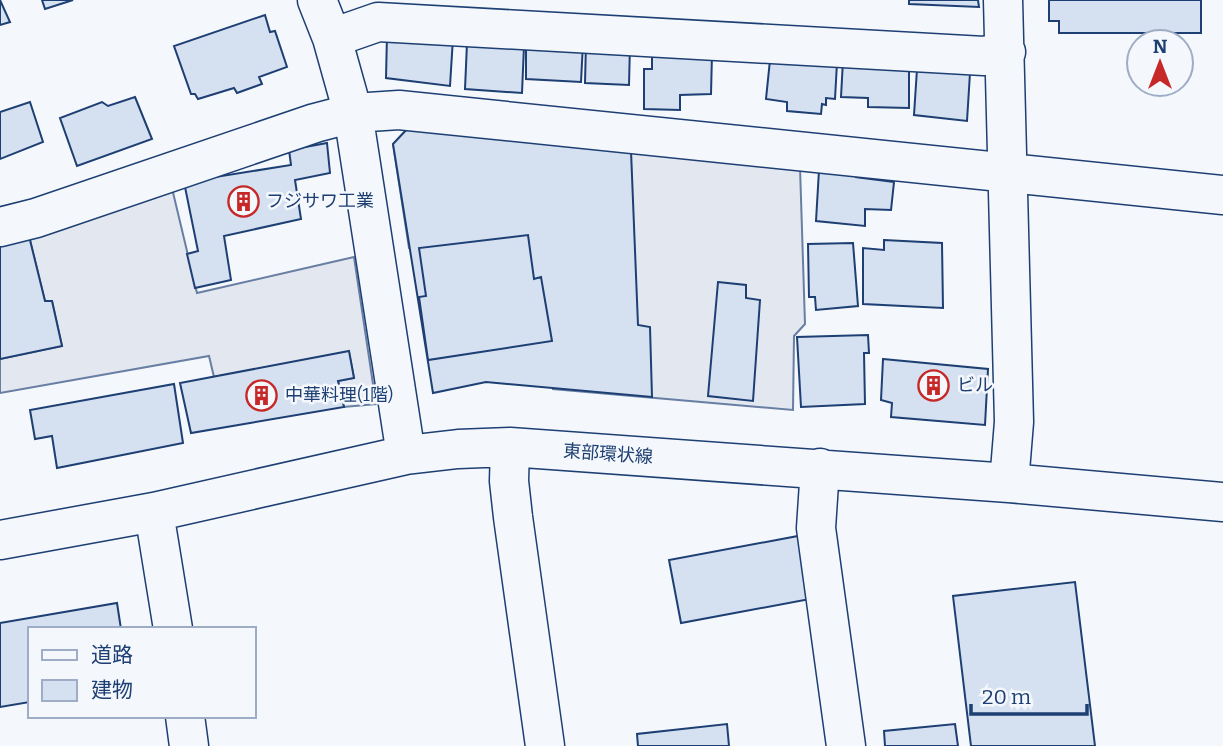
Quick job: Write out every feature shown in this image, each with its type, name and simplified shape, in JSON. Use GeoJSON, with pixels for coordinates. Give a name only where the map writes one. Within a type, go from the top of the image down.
{"type":"FeatureCollection","features":[{"type":"Feature","properties":{"kind":"street"},"geometry":{"type":"LineString","coordinates":[[317,0],[332,38],[354,113],[406,455]]}},
{"type":"Feature","properties":{"kind":"street"},"geometry":{"type":"LineString","coordinates":[[1003,0],[1014,422],[1009,483]]}},
{"type":"Feature","properties":{"kind":"street"},"geometry":{"type":"LineString","coordinates":[[332,38],[378,22],[984,56],[1006,52]]}},
{"type":"Feature","properties":{"kind":"street"},"geometry":{"type":"LineString","coordinates":[[0,227],[36,218],[315,122],[354,113],[399,110],[1223,195]]}},
{"type":"Feature","properties":{"kind":"street"},"geometry":{"type":"LineString","coordinates":[[510,447],[509,481],[513,517],[545,746]]}},
{"type":"Feature","properties":{"kind":"street","name":"東部環状線"},"geometry":{"type":"LineString","coordinates":[[0,540],[154,512],[406,455],[510,447],[820,468],[1223,502]]}},
{"type":"Feature","properties":{"kind":"street"},"geometry":{"type":"LineString","coordinates":[[820,468],[816,528],[846,746]]}},
{"type":"Feature","properties":{"kind":"street"},"geometry":{"type":"LineString","coordinates":[[154,512],[173,627]]}},
{"type":"Feature","properties":{"kind":"street"},"geometry":{"type":"LineString","coordinates":[[185,718],[189,746]]}},
{"type":"Feature","properties":{"kind":"shaded area"},"geometry":{"type":"Polygon","coordinates":[[[409,127],[800,167],[805,324],[794,336],[793,410],[553,389],[552,341],[528,235],[409,248],[393,144],[409,127]]]}},
{"type":"Feature","properties":{"kind":"shaded area"},"geometry":{"type":"Polygon","coordinates":[[[171,184],[197,293],[354,257],[376,404],[344,407],[338,381],[354,378],[349,352],[214,377],[209,356],[0,393],[0,359],[62,346],[52,301],[45,301],[29,236],[171,184]]]}},
{"type":"Feature","properties":{"kind":"building"},"geometry":{"type":"Polygon","coordinates":[[[0,0],[10,22],[0,25],[0,0]]]}},
{"type":"Feature","properties":{"kind":"building"},"geometry":{"type":"Polygon","coordinates":[[[42,0],[73,0],[45,9],[42,0]]]}},
{"type":"Feature","properties":{"kind":"building"},"geometry":{"type":"Polygon","coordinates":[[[909,0],[978,0],[979,7],[909,4],[909,0]]]}},
{"type":"Feature","properties":{"kind":"building"},"geometry":{"type":"Polygon","coordinates":[[[1049,0],[1201,0],[1201,33],[1195,33],[1195,28],[1125,28],[1125,33],[1059,33],[1059,21],[1049,21],[1049,0]]]}},
{"type":"Feature","properties":{"kind":"building"},"geometry":{"type":"Polygon","coordinates":[[[265,15],[270,32],[275,31],[287,67],[259,77],[262,84],[237,93],[234,88],[198,99],[195,94],[191,94],[174,46],[265,15]]]}},
{"type":"Feature","properties":{"kind":"building"},"geometry":{"type":"Polygon","coordinates":[[[387,34],[453,38],[450,86],[386,78],[387,34]]]}},
{"type":"Feature","properties":{"kind":"building"},"geometry":{"type":"Polygon","coordinates":[[[526,40],[583,43],[581,82],[526,79],[526,40]]]}},
{"type":"Feature","properties":{"kind":"building"},"geometry":{"type":"Polygon","coordinates":[[[467,43],[524,46],[522,93],[465,89],[467,43]]]}},
{"type":"Feature","properties":{"kind":"building"},"geometry":{"type":"Polygon","coordinates":[[[586,43],[630,45],[629,85],[585,83],[586,43]]]}},
{"type":"Feature","properties":{"kind":"building"},"geometry":{"type":"Polygon","coordinates":[[[652,52],[712,54],[711,94],[680,95],[680,110],[644,109],[644,69],[652,69],[652,52]]]}},
{"type":"Feature","properties":{"kind":"building"},"geometry":{"type":"Polygon","coordinates":[[[770,60],[837,63],[835,99],[826,98],[821,114],[787,111],[787,102],[766,99],[770,60]]]}},
{"type":"Feature","properties":{"kind":"building"},"geometry":{"type":"Polygon","coordinates":[[[843,60],[909,64],[909,108],[868,107],[868,98],[841,97],[843,60]]]}},
{"type":"Feature","properties":{"kind":"building"},"geometry":{"type":"Polygon","coordinates":[[[917,69],[970,73],[967,121],[914,115],[917,69]]]}},
{"type":"Feature","properties":{"kind":"building"},"geometry":{"type":"Polygon","coordinates":[[[135,97],[152,139],[77,166],[60,118],[102,102],[108,106],[135,97]]]}},
{"type":"Feature","properties":{"kind":"building"},"geometry":{"type":"Polygon","coordinates":[[[30,102],[43,142],[0,159],[0,112],[30,102]]]}},
{"type":"Feature","properties":{"kind":"building"},"geometry":{"type":"Polygon","coordinates":[[[409,127],[631,151],[638,325],[650,327],[652,397],[486,382],[433,393],[393,144],[409,127]]]}},
{"type":"Feature","properties":{"kind":"building","name":"フジサワ工業"},"geometry":{"type":"Polygon","coordinates":[[[327,143],[330,173],[295,180],[301,219],[224,236],[231,280],[195,288],[187,254],[198,251],[184,182],[291,165],[289,150],[327,143]]]}},
{"type":"Feature","properties":{"kind":"building"},"geometry":{"type":"Polygon","coordinates":[[[819,170],[894,182],[891,210],[865,209],[865,226],[816,221],[819,170]]]}},
{"type":"Feature","properties":{"kind":"building"},"geometry":{"type":"Polygon","coordinates":[[[528,235],[534,279],[541,277],[552,341],[428,360],[419,297],[426,296],[419,248],[528,235]]]}},
{"type":"Feature","properties":{"kind":"building"},"geometry":{"type":"Polygon","coordinates":[[[29,236],[45,301],[52,301],[62,346],[0,359],[0,243],[29,236]]]}},
{"type":"Feature","properties":{"kind":"building"},"geometry":{"type":"Polygon","coordinates":[[[884,240],[942,243],[943,308],[863,304],[863,248],[884,250],[884,240]]]}},
{"type":"Feature","properties":{"kind":"building"},"geometry":{"type":"Polygon","coordinates":[[[853,243],[858,306],[816,310],[815,297],[809,297],[808,244],[853,243]]]}},
{"type":"Feature","properties":{"kind":"building"},"geometry":{"type":"Polygon","coordinates":[[[718,282],[746,285],[746,298],[760,300],[753,401],[708,396],[718,282]]]}},
{"type":"Feature","properties":{"kind":"building"},"geometry":{"type":"Polygon","coordinates":[[[868,335],[869,353],[864,353],[865,404],[801,407],[797,337],[868,335]]]}},
{"type":"Feature","properties":{"kind":"building","name":"中華料理(1階)"},"geometry":{"type":"Polygon","coordinates":[[[349,351],[354,378],[338,381],[344,407],[191,433],[180,383],[349,351]]]}},
{"type":"Feature","properties":{"kind":"building","name":"ビル"},"geometry":{"type":"Polygon","coordinates":[[[883,359],[988,369],[985,425],[891,417],[892,403],[881,400],[883,359]]]}},
{"type":"Feature","properties":{"kind":"building"},"geometry":{"type":"Polygon","coordinates":[[[174,384],[183,443],[57,468],[52,436],[35,439],[30,410],[174,384]]]}},
{"type":"Feature","properties":{"kind":"building"},"geometry":{"type":"Polygon","coordinates":[[[798,536],[810,599],[681,623],[669,560],[798,536]]]}},
{"type":"Feature","properties":{"kind":"building"},"geometry":{"type":"Polygon","coordinates":[[[1075,582],[1095,746],[971,746],[953,596],[1075,582]]]}},
{"type":"Feature","properties":{"kind":"building"},"geometry":{"type":"Polygon","coordinates":[[[117,603],[121,627],[28,627],[28,702],[0,707],[0,623],[117,603]]]}},
{"type":"Feature","properties":{"kind":"building"},"geometry":{"type":"Polygon","coordinates":[[[727,724],[729,746],[638,746],[637,734],[727,724]]]}},
{"type":"Feature","properties":{"kind":"building"},"geometry":{"type":"Polygon","coordinates":[[[955,724],[958,746],[885,746],[884,731],[955,724]]]}},
{"type":"Feature","properties":{"kind":"place","name":"フジサワ工業"},"geometry":{"type":"Point","coordinates":[243,201]}},
{"type":"Feature","properties":{"kind":"place","name":"ビル"},"geometry":{"type":"Point","coordinates":[934,385]}},
{"type":"Feature","properties":{"kind":"place","name":"中華料理(1階)"},"geometry":{"type":"Point","coordinates":[262,395]}}]}
